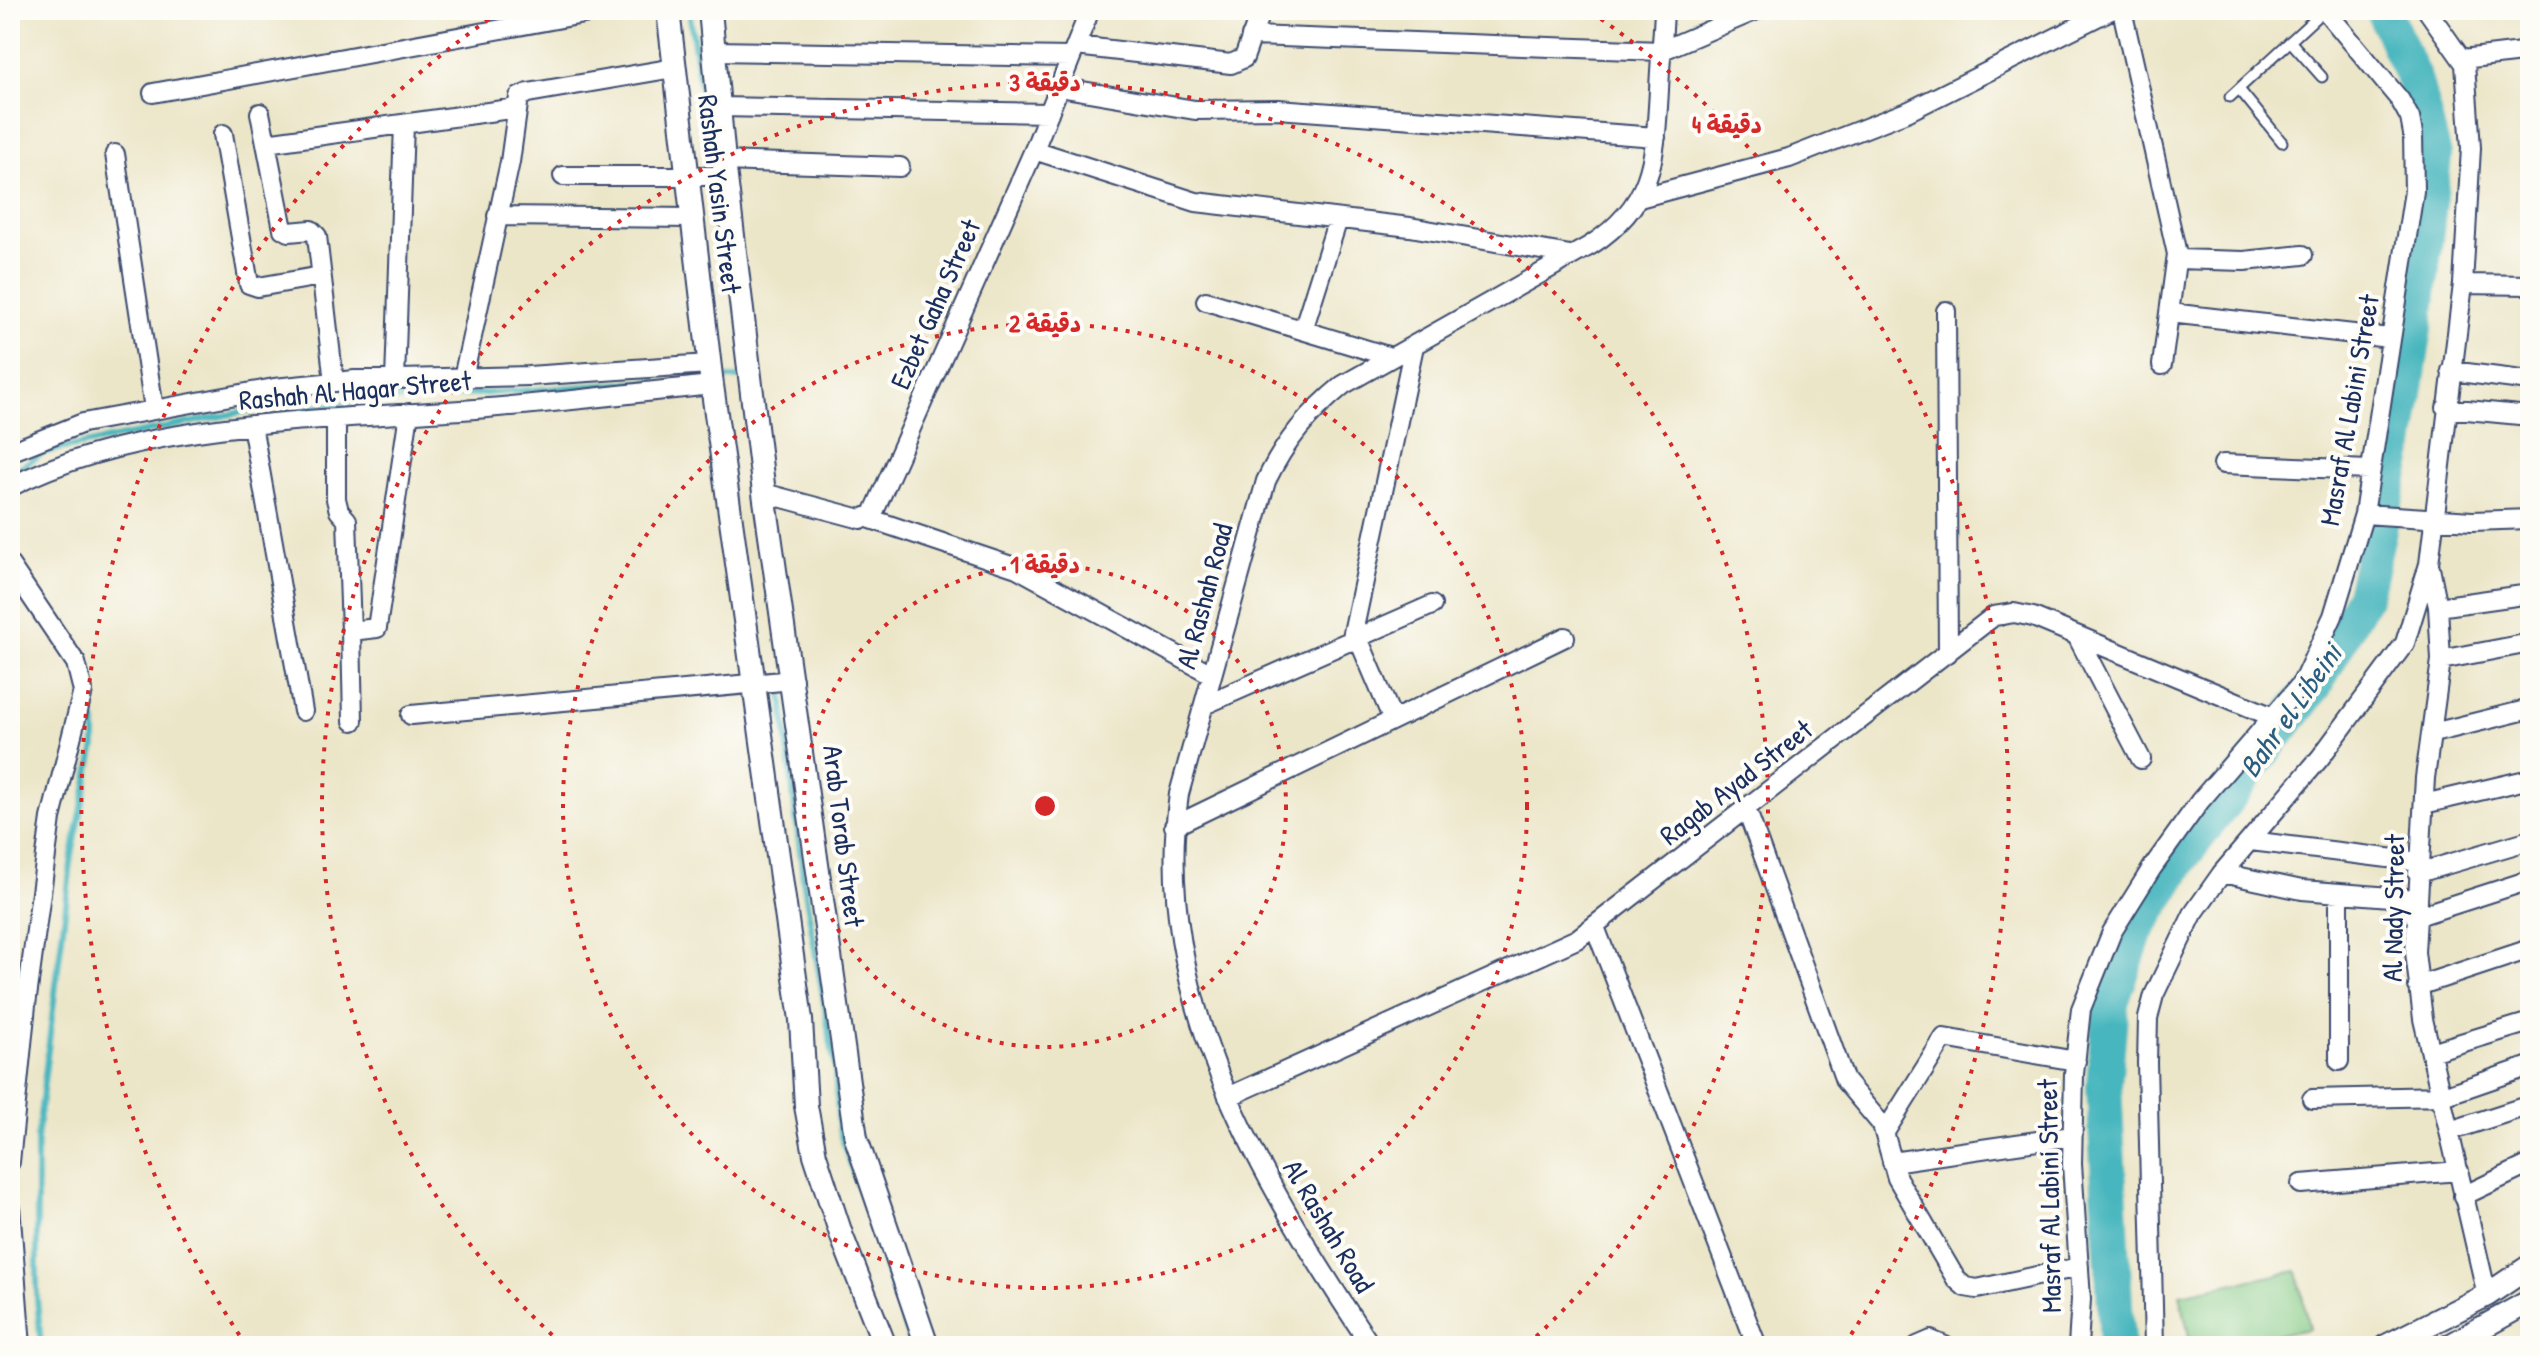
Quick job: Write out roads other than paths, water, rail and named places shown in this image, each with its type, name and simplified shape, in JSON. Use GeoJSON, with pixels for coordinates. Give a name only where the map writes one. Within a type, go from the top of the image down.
{"type":"FeatureCollection","features":[{"type":"Feature","properties":{"kind":"street"},"geometry":{"type":"LineString","coordinates":[[153,93],[605,10]]}},
{"type":"Feature","properties":{"kind":"street","name":"Rashah Yasin Street"},"geometry":{"type":"LineString","coordinates":[[668,10],[674,68],[711,173],[692,218],[726,328]]}},
{"type":"Feature","properties":{"kind":"street","name":"Rashah Yasin Street"},"geometry":{"type":"LineString","coordinates":[[710,10],[719,107],[711,173],[726,328],[710,375]]}},
{"type":"Feature","properties":{"kind":"street","name":"Ezbet Gaha Street"},"geometry":{"type":"LineString","coordinates":[[868,518],[873,514],[1034,150],[1090,10]]}},
{"type":"Feature","properties":{"kind":"street"},"geometry":{"type":"LineString","coordinates":[[714,51],[1074,52],[1231,64],[1244,58],[1261,10]]}},
{"type":"Feature","properties":{"kind":"street"},"geometry":{"type":"LineString","coordinates":[[1251,36],[1661,51],[1757,10]]}},
{"type":"Feature","properties":{"kind":"street"},"geometry":{"type":"LineString","coordinates":[[1639,198],[1789,158],[1909,111],[2111,10]]}},
{"type":"Feature","properties":{"kind":"street"},"geometry":{"type":"LineString","coordinates":[[2122,10],[2177,259],[2162,365]]}},
{"type":"Feature","properties":{"kind":"street","name":"Masraf Al Labini Street"},"geometry":{"type":"LineString","coordinates":[[2078,1346],[2079,1267],[2072,1136],[2081,1009],[2112,932],[2152,868],[2200,801],[2302,683],[2333,616],[2364,514],[2414,191],[2410,118],[2376,69],[2324,10]]}},
{"type":"Feature","properties":{"kind":"street"},"geometry":{"type":"LineString","coordinates":[[2154,1346],[2148,1018],[2159,980],[2193,914],[2222,873],[2320,758],[2405,643],[2429,564],[2463,284],[2471,148],[2467,71],[2463,59],[2427,10]]}},
{"type":"Feature","properties":{"kind":"street","name":"Al Rashah Road"},"geometry":{"type":"LineString","coordinates":[[1371,1346],[1273,1191],[1228,1097],[1191,988],[1176,883],[1174,826],[1179,794],[1266,481],[1280,453],[1319,404],[1343,385],[1610,232],[1639,198],[1652,169],[1661,51],[1668,12]]}},
{"type":"Feature","properties":{"kind":"street"},"geometry":{"type":"LineString","coordinates":[[2463,59],[2530,51]]}},
{"type":"Feature","properties":{"kind":"street"},"geometry":{"type":"LineString","coordinates":[[463,378],[522,94],[674,68]]}},
{"type":"Feature","properties":{"kind":"street"},"geometry":{"type":"LineString","coordinates":[[1059,87],[1195,110],[1293,110],[1656,137]]}},
{"type":"Feature","properties":{"kind":"street"},"geometry":{"type":"LineString","coordinates":[[719,107],[1049,113]]}},
{"type":"Feature","properties":{"kind":"street"},"geometry":{"type":"LineString","coordinates":[[266,143],[517,108]]}},
{"type":"Feature","properties":{"kind":"street"},"geometry":{"type":"LineString","coordinates":[[260,113],[283,229],[316,233],[334,382]]}},
{"type":"Feature","properties":{"kind":"street"},"geometry":{"type":"LineString","coordinates":[[395,380],[404,124]]}},
{"type":"Feature","properties":{"kind":"street"},"geometry":{"type":"LineString","coordinates":[[223,134],[249,284],[258,287],[321,276]]}},
{"type":"Feature","properties":{"kind":"street"},"geometry":{"type":"LineString","coordinates":[[1034,150],[1175,198],[1338,219],[1570,255]]}},
{"type":"Feature","properties":{"kind":"street"},"geometry":{"type":"LineString","coordinates":[[115,154],[154,409]]}},
{"type":"Feature","properties":{"kind":"street"},"geometry":{"type":"LineString","coordinates":[[563,176],[900,167]]}},
{"type":"Feature","properties":{"kind":"street"},"geometry":{"type":"LineString","coordinates":[[497,216],[692,218]]}},
{"type":"Feature","properties":{"kind":"street"},"geometry":{"type":"LineString","coordinates":[[1303,330],[1338,219]]}},
{"type":"Feature","properties":{"kind":"street"},"geometry":{"type":"LineString","coordinates":[[2177,259],[2244,261],[2303,255]]}},
{"type":"Feature","properties":{"kind":"street"},"geometry":{"type":"LineString","coordinates":[[2463,284],[2530,285]]}},
{"type":"Feature","properties":{"kind":"street"},"geometry":{"type":"LineString","coordinates":[[1206,301],[1391,357]]}},
{"type":"Feature","properties":{"kind":"street"},"geometry":{"type":"LineString","coordinates":[[1946,311],[1948,653]]}},
{"type":"Feature","properties":{"kind":"street"},"geometry":{"type":"LineString","coordinates":[[2170,313],[2389,338]]}},
{"type":"Feature","properties":{"kind":"street","name":"Arab Torab Street"},"geometry":{"type":"LineString","coordinates":[[726,328],[764,493],[856,1138],[927,1346]]}},
{"type":"Feature","properties":{"kind":"street"},"geometry":{"type":"LineString","coordinates":[[1393,720],[1355,640],[1414,346]]}},
{"type":"Feature","properties":{"kind":"street"},"geometry":{"type":"LineString","coordinates":[[2451,371],[2530,381]]}},
{"type":"Feature","properties":{"kind":"street"},"geometry":{"type":"LineString","coordinates":[[710,375],[758,683],[801,1020],[806,1106],[815,1155],[842,1237],[885,1346]]}},
{"type":"Feature","properties":{"kind":"street","name":"Rashah Al Hagar Street"},"geometry":{"type":"LineString","coordinates":[[11,448],[83,423],[274,388],[395,380],[710,375]]}},
{"type":"Feature","properties":{"kind":"street","name":"Rashah Al Hagar Street"},"geometry":{"type":"LineString","coordinates":[[10,487],[70,460],[252,425],[409,413],[710,375]]}},
{"type":"Feature","properties":{"kind":"street"},"geometry":{"type":"LineString","coordinates":[[2446,408],[2530,416]]}},
{"type":"Feature","properties":{"kind":"street"},"geometry":{"type":"LineString","coordinates":[[351,631],[377,628],[409,413]]}},
{"type":"Feature","properties":{"kind":"street"},"geometry":{"type":"LineString","coordinates":[[336,418],[336,499],[339,511],[347,520],[353,721]]}},
{"type":"Feature","properties":{"kind":"street"},"geometry":{"type":"LineString","coordinates":[[252,425],[303,711]]}},
{"type":"Feature","properties":{"kind":"street"},"geometry":{"type":"LineString","coordinates":[[2223,464],[2369,470]]}},
{"type":"Feature","properties":{"kind":"street"},"geometry":{"type":"LineString","coordinates":[[764,493],[868,518],[1017,568],[1211,674]]}},
{"type":"Feature","properties":{"kind":"street"},"geometry":{"type":"LineString","coordinates":[[2364,514],[2530,519]]}},
{"type":"Feature","properties":{"kind":"street","name":"Al Nady Street"},"geometry":{"type":"LineString","coordinates":[[2429,564],[2438,607],[2441,660],[2424,804],[2416,908],[2418,986],[2487,1295]]}},
{"type":"Feature","properties":{"kind":"street"},"geometry":{"type":"LineString","coordinates":[[10,565],[76,663],[83,691],[51,818],[10,1162]]}},
{"type":"Feature","properties":{"kind":"street"},"geometry":{"type":"LineString","coordinates":[[2438,607],[2530,594]]}},
{"type":"Feature","properties":{"kind":"street"},"geometry":{"type":"LineString","coordinates":[[1204,705],[1432,605]]}},
{"type":"Feature","properties":{"kind":"street","name":"Ragab Ayad Street"},"geometry":{"type":"LineString","coordinates":[[1228,1097],[1529,963],[1595,927],[1986,621],[2004,614],[2033,617],[2273,717]]}},
{"type":"Feature","properties":{"kind":"street"},"geometry":{"type":"LineString","coordinates":[[1174,826],[1565,637]]}},
{"type":"Feature","properties":{"kind":"street"},"geometry":{"type":"LineString","coordinates":[[2078,638],[2141,759]]}},
{"type":"Feature","properties":{"kind":"street"},"geometry":{"type":"LineString","coordinates":[[2441,660],[2530,643]]}},
{"type":"Feature","properties":{"kind":"street"},"geometry":{"type":"LineString","coordinates":[[411,715],[789,680]]}},
{"type":"Feature","properties":{"kind":"street"},"geometry":{"type":"LineString","coordinates":[[2433,733],[2530,709]]}},
{"type":"Feature","properties":{"kind":"street"},"geometry":{"type":"LineString","coordinates":[[2424,804],[2530,779]]}},
{"type":"Feature","properties":{"kind":"street"},"geometry":{"type":"LineString","coordinates":[[1746,808],[1845,1081],[1885,1132],[1892,1162],[1911,1203],[1956,1279],[1965,1287],[1977,1289],[2079,1267]]}},
{"type":"Feature","properties":{"kind":"street"},"geometry":{"type":"LineString","coordinates":[[2251,841],[2419,868],[2530,840]]}},
{"type":"Feature","properties":{"kind":"street"},"geometry":{"type":"LineString","coordinates":[[2222,873],[2260,884],[2416,908],[2530,880]]}},
{"type":"Feature","properties":{"kind":"street"},"geometry":{"type":"LineString","coordinates":[[2339,895],[2339,1061]]}},
{"type":"Feature","properties":{"kind":"street"},"geometry":{"type":"LineString","coordinates":[[1595,927],[1757,1346]]}},
{"type":"Feature","properties":{"kind":"street"},"geometry":{"type":"LineString","coordinates":[[2418,986],[2530,949]]}},
{"type":"Feature","properties":{"kind":"street"},"geometry":{"type":"LineString","coordinates":[[2431,1052],[2530,1022]]}},
{"type":"Feature","properties":{"kind":"street"},"geometry":{"type":"LineString","coordinates":[[1885,1132],[1944,1038],[2076,1061]]}},
{"type":"Feature","properties":{"kind":"street"},"geometry":{"type":"LineString","coordinates":[[2312,1099],[2443,1096],[2530,1066]]}},
{"type":"Feature","properties":{"kind":"street"},"geometry":{"type":"LineString","coordinates":[[2450,1131],[2530,1105]]}},
{"type":"Feature","properties":{"kind":"street"},"geometry":{"type":"LineString","coordinates":[[1892,1162],[2072,1136]]}},
{"type":"Feature","properties":{"kind":"street"},"geometry":{"type":"LineString","coordinates":[[2463,1196],[2530,1164]]}},
{"type":"Feature","properties":{"kind":"street"},"geometry":{"type":"LineString","coordinates":[[2301,1184],[2459,1171]]}},
{"type":"Feature","properties":{"kind":"street"},"geometry":{"type":"LineString","coordinates":[[10,1206],[21,1346]]}},
{"type":"Feature","properties":{"kind":"street"},"geometry":{"type":"LineString","coordinates":[[2386,1346],[2487,1295],[2530,1266]]}},
{"type":"Feature","properties":{"kind":"street"},"geometry":{"type":"LineString","coordinates":[[2449,1346],[2530,1301]]}},
{"type":"Feature","properties":{"kind":"street"},"geometry":{"type":"LineString","coordinates":[[1917,1346],[1931,1340],[1945,1346]]}},
{"type":"Feature","properties":{"kind":"lane"},"geometry":{"type":"LineString","coordinates":[[2230,97],[2324,10]]}},
{"type":"Feature","properties":{"kind":"lane"},"geometry":{"type":"LineString","coordinates":[[2290,41],[2322,77]]}},
{"type":"Feature","properties":{"kind":"lane"},"geometry":{"type":"LineString","coordinates":[[2239,89],[2282,142]]}},
{"type":"Feature","properties":{"kind":"waterway"},"geometry":{"type":"LineString","coordinates":[[689,10],[720,220]]}},
{"type":"Feature","properties":{"kind":"waterway","name":"Bahr el Libeini"},"geometry":{"type":"LineString","coordinates":[[2117,1346],[2104,1085],[2111,1002],[2135,934],[2181,858],[2314,686],[2364,595],[2395,459],[2416,321],[2434,156],[2415,82],[2383,10]]}},
{"type":"Feature","properties":{"kind":"waterway"},"geometry":{"type":"LineString","coordinates":[[728,378],[740,378]]}},
{"type":"Feature","properties":{"kind":"waterway"},"geometry":{"type":"LineString","coordinates":[[10,473],[45,452],[252,410],[656,381]]}},
{"type":"Feature","properties":{"kind":"waterway"},"geometry":{"type":"LineString","coordinates":[[781,687],[803,879],[835,1067],[839,1130],[911,1346]]}},
{"type":"Feature","properties":{"kind":"waterway"},"geometry":{"type":"LineString","coordinates":[[41,1346],[37,1298],[37,1139],[72,855],[95,746],[95,721]]}}]}
